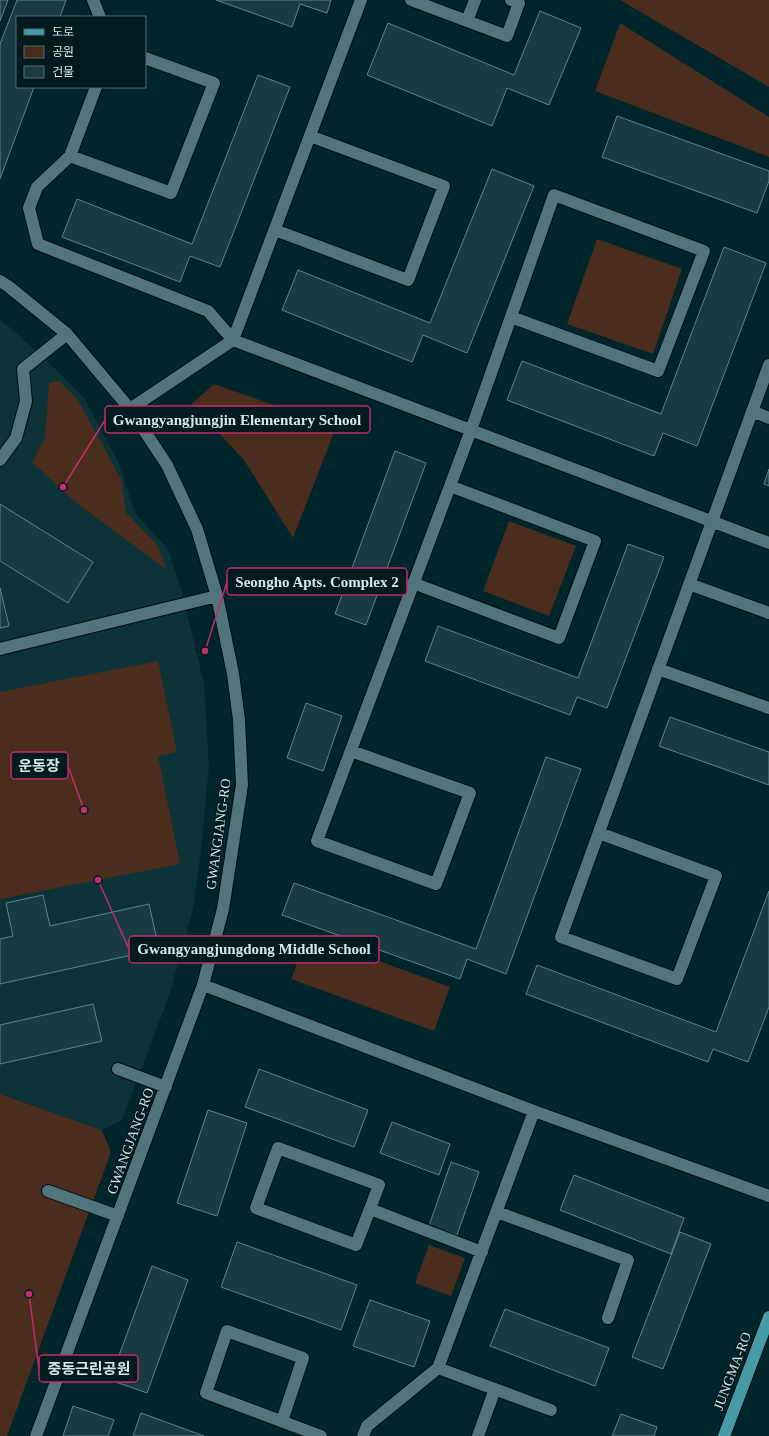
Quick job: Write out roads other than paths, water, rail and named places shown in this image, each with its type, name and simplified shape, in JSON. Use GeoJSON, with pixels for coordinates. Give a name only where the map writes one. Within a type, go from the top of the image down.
{"type":"FeatureCollection","features":[{"type":"Feature","properties":{"kind":"main road","name":"JUNGMA-RO"},"geometry":{"type":"LineString","coordinates":[[724,1436],[769,1317]]}},
{"type":"Feature","properties":{"kind":"street"},"geometry":{"type":"LineString","coordinates":[[93,0],[100,16]]}},
{"type":"Feature","properties":{"kind":"street"},"geometry":{"type":"LineString","coordinates":[[130,409],[234,340],[361,0]]}},
{"type":"Feature","properties":{"kind":"street"},"geometry":{"type":"LineString","coordinates":[[411,0],[507,36],[519,3],[511,0]]}},
{"type":"Feature","properties":{"kind":"street"},"geometry":{"type":"LineString","coordinates":[[467,21],[475,0]]}},
{"type":"Feature","properties":{"kind":"street"},"geometry":{"type":"LineString","coordinates":[[70,156],[171,193],[214,83],[146,58]]}},
{"type":"Feature","properties":{"kind":"street"},"geometry":{"type":"LineString","coordinates":[[96,88],[70,156],[37,187],[30,208],[38,244],[208,311],[234,340],[769,543]]}},
{"type":"Feature","properties":{"kind":"street"},"geometry":{"type":"LineString","coordinates":[[275,230],[408,280],[444,186],[310,136]]}},
{"type":"Feature","properties":{"kind":"street"},"geometry":{"type":"LineString","coordinates":[[351,751],[470,793],[436,884],[317,841],[471,430],[554,195],[704,251],[658,371],[511,317]]}},
{"type":"Feature","properties":{"kind":"street","name":"GWANGJANG-RO"},"geometry":{"type":"LineString","coordinates":[[0,281],[67,334],[130,409],[167,465],[194,522],[217,596],[234,681],[239,720],[242,785],[223,910],[202,985],[166,1087],[36,1436]]}},
{"type":"Feature","properties":{"kind":"street"},"geometry":{"type":"LineString","coordinates":[[0,460],[16,438],[26,401],[23,369],[67,334]]}},
{"type":"Feature","properties":{"kind":"street"},"geometry":{"type":"LineString","coordinates":[[599,833],[716,876],[677,979],[561,936],[769,365]]}},
{"type":"Feature","properties":{"kind":"street"},"geometry":{"type":"LineString","coordinates":[[752,411],[769,418]]}},
{"type":"Feature","properties":{"kind":"street"},"geometry":{"type":"LineString","coordinates":[[413,583],[559,638],[595,541],[450,486]]}},
{"type":"Feature","properties":{"kind":"street"},"geometry":{"type":"LineString","coordinates":[[689,584],[769,613]]}},
{"type":"Feature","properties":{"kind":"street"},"geometry":{"type":"LineString","coordinates":[[0,649],[217,596]]}},
{"type":"Feature","properties":{"kind":"street"},"geometry":{"type":"LineString","coordinates":[[658,668],[769,708]]}},
{"type":"Feature","properties":{"kind":"street"},"geometry":{"type":"LineString","coordinates":[[202,985],[534,1111],[769,1196]]}},
{"type":"Feature","properties":{"kind":"street"},"geometry":{"type":"LineString","coordinates":[[118,1069],[166,1087]]}},
{"type":"Feature","properties":{"kind":"street"},"geometry":{"type":"LineString","coordinates":[[363,1436],[366,1426],[438,1368],[534,1111]]}},
{"type":"Feature","properties":{"kind":"street"},"geometry":{"type":"LineString","coordinates":[[278,1148],[379,1185],[370,1210],[356,1245],[256,1208],[278,1148]]}},
{"type":"Feature","properties":{"kind":"street"},"geometry":{"type":"LineString","coordinates":[[48,1191],[118,1216]]}},
{"type":"Feature","properties":{"kind":"street"},"geometry":{"type":"LineString","coordinates":[[370,1210],[482,1252]]}},
{"type":"Feature","properties":{"kind":"street"},"geometry":{"type":"LineString","coordinates":[[497,1212],[628,1260],[608,1318]]}},
{"type":"Feature","properties":{"kind":"street"},"geometry":{"type":"LineString","coordinates":[[282,1421],[303,1358],[227,1330],[206,1393],[321,1436]]}},
{"type":"Feature","properties":{"kind":"street"},"geometry":{"type":"LineString","coordinates":[[438,1368],[551,1410]]}},
{"type":"Feature","properties":{"kind":"street"},"geometry":{"type":"LineString","coordinates":[[478,1436],[495,1389]]}},
{"type":"Feature","properties":{"kind":"place","name":"Gwangyangjungjin Elementary School"},"geometry":{"type":"Point","coordinates":[63,487]}},
{"type":"Feature","properties":{"kind":"place","name":"Seongho Apts. Complex 2"},"geometry":{"type":"Point","coordinates":[205,651]}},
{"type":"Feature","properties":{"kind":"place","name":"운동장"},"geometry":{"type":"Point","coordinates":[84,810]}},
{"type":"Feature","properties":{"kind":"place","name":"Gwangyangjungdong Middle School"},"geometry":{"type":"Point","coordinates":[98,880]}},
{"type":"Feature","properties":{"kind":"place","name":"중동근린공원"},"geometry":{"type":"Point","coordinates":[29,1294]}}]}
